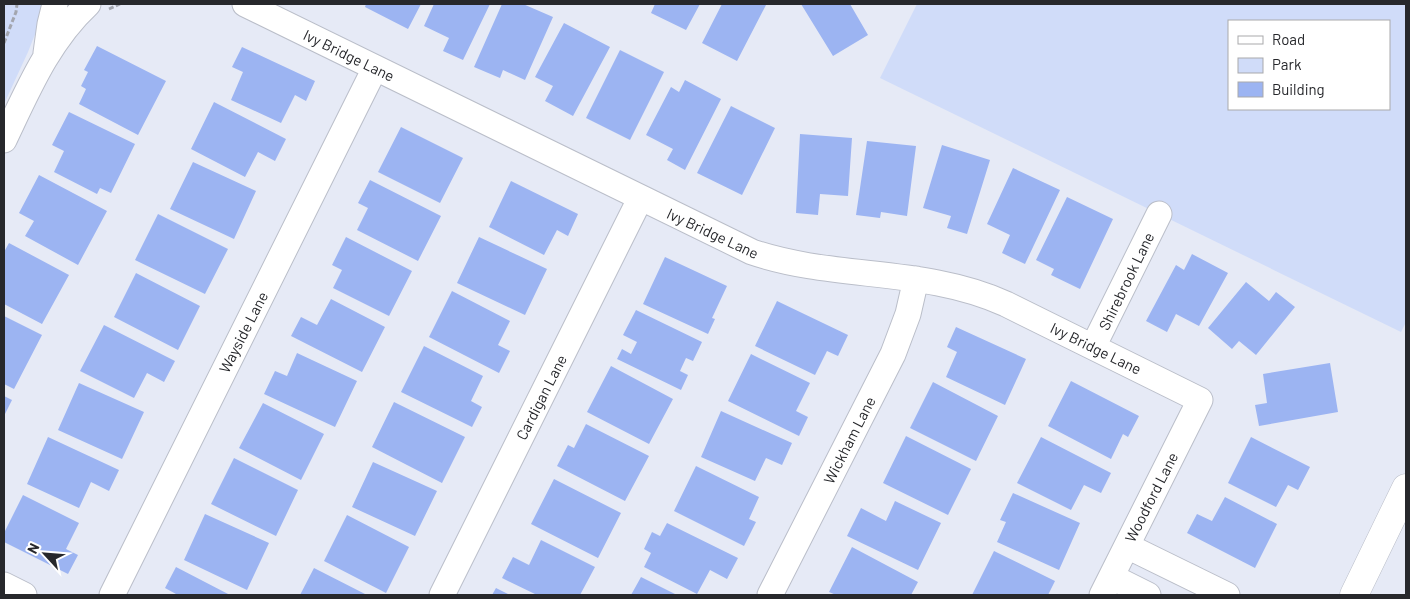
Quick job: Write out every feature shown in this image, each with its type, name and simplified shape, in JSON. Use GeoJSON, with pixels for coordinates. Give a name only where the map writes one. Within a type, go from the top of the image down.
{"type":"FeatureCollection","features":[{"type":"Feature","properties":{"kind":"main road"},"geometry":{"type":"LineString","coordinates":[[1354,595],[1406,488]]}},
{"type":"Feature","properties":{"kind":"street"},"geometry":{"type":"LineString","coordinates":[[46,55],[55,4]]}},
{"type":"Feature","properties":{"kind":"street"},"geometry":{"type":"LineString","coordinates":[[4,140],[46,55],[80,11],[88,4]]}},
{"type":"Feature","properties":{"kind":"street","name":"Ivy Bridge Lane"},"geometry":{"type":"LineString","coordinates":[[245,4],[734,245],[764,257],[797,264],[916,279],[956,286],[994,298],[1200,400]]}},
{"type":"Feature","properties":{"kind":"street","name":"Wayside Lane"},"geometry":{"type":"LineString","coordinates":[[112,595],[375,68]]}},
{"type":"Feature","properties":{"kind":"street","name":"Cardigan Lane"},"geometry":{"type":"LineString","coordinates":[[442,595],[640,199]]}},
{"type":"Feature","properties":{"kind":"street","name":"Shirebrook Lane"},"geometry":{"type":"LineString","coordinates":[[1093,347],[1159,214]]}},
{"type":"Feature","properties":{"kind":"street","name":"Wickham Lane"},"geometry":{"type":"LineString","coordinates":[[770,595],[892,354],[908,314],[916,279]]}},
{"type":"Feature","properties":{"kind":"street","name":"Woodford Lane"},"geometry":{"type":"LineString","coordinates":[[1107,586],[1200,400]]}},
{"type":"Feature","properties":{"kind":"street"},"geometry":{"type":"LineString","coordinates":[[1127,546],[1227,595]]}},
{"type":"Feature","properties":{"kind":"street"},"geometry":{"type":"LineString","coordinates":[[4,585],[24,595]]}},
{"type":"Feature","properties":{"kind":"street"},"geometry":{"type":"LineString","coordinates":[[1107,586],[1148,595]]}},
{"type":"Feature","properties":{"kind":"path"},"geometry":{"type":"LineString","coordinates":[[4,43],[16,12],[17,4]]}},
{"type":"Feature","properties":{"kind":"green space"},"geometry":{"type":"Polygon","coordinates":[[[4,4],[47,4],[28,52],[4,104],[4,4]]]}},
{"type":"Feature","properties":{"kind":"green space"},"geometry":{"type":"Polygon","coordinates":[[[917,4],[1406,4],[1406,322],[1401,332],[880,78],[917,4]]]}},
{"type":"Feature","properties":{"kind":"building"},"geometry":{"type":"Polygon","coordinates":[[[366,4],[421,4],[408,29],[365,7],[366,4]]]}},
{"type":"Feature","properties":{"kind":"building"},"geometry":{"type":"Polygon","coordinates":[[[434,4],[490,4],[463,60],[443,51],[449,38],[424,26],[434,4]]]}},
{"type":"Feature","properties":{"kind":"building"},"geometry":{"type":"Polygon","coordinates":[[[502,4],[523,4],[553,17],[525,80],[503,70],[500,78],[474,67],[502,4]]]}},
{"type":"Feature","properties":{"kind":"building"},"geometry":{"type":"Polygon","coordinates":[[[655,4],[700,4],[686,30],[651,13],[655,4]]]}},
{"type":"Feature","properties":{"kind":"building"},"geometry":{"type":"Polygon","coordinates":[[[722,4],[766,5],[737,61],[702,43],[722,4]]]}},
{"type":"Feature","properties":{"kind":"building"},"geometry":{"type":"Polygon","coordinates":[[[801,4],[850,4],[868,35],[833,56],[801,4]]]}},
{"type":"Feature","properties":{"kind":"building"},"geometry":{"type":"Polygon","coordinates":[[[564,23],[610,47],[573,116],[545,101],[553,86],[535,77],[564,23]]]}},
{"type":"Feature","properties":{"kind":"building"},"geometry":{"type":"Polygon","coordinates":[[[97,46],[166,81],[138,135],[79,104],[86,89],[81,86],[88,72],[84,70],[97,46]]]}},
{"type":"Feature","properties":{"kind":"building"},"geometry":{"type":"Polygon","coordinates":[[[242,47],[315,81],[306,101],[295,95],[281,123],[231,100],[243,72],[232,67],[242,47]]]}},
{"type":"Feature","properties":{"kind":"building"},"geometry":{"type":"Polygon","coordinates":[[[620,50],[664,72],[630,140],[586,118],[620,50]]]}},
{"type":"Feature","properties":{"kind":"building"},"geometry":{"type":"Polygon","coordinates":[[[685,80],[721,99],[685,170],[667,160],[673,149],[646,135],[671,87],[679,92],[685,80]]]}},
{"type":"Feature","properties":{"kind":"building"},"geometry":{"type":"Polygon","coordinates":[[[214,102],[286,139],[275,161],[258,152],[245,177],[191,149],[214,102]]]}},
{"type":"Feature","properties":{"kind":"building"},"geometry":{"type":"Polygon","coordinates":[[[731,106],[775,128],[742,195],[697,173],[731,106]]]}},
{"type":"Feature","properties":{"kind":"building"},"geometry":{"type":"Polygon","coordinates":[[[69,112],[135,144],[111,193],[100,188],[97,194],[54,172],[64,151],[52,145],[69,112]]]}},
{"type":"Feature","properties":{"kind":"building"},"geometry":{"type":"Polygon","coordinates":[[[401,127],[463,158],[440,203],[378,172],[401,127]]]}},
{"type":"Feature","properties":{"kind":"building"},"geometry":{"type":"Polygon","coordinates":[[[800,134],[852,138],[848,196],[820,194],[818,215],[796,213],[800,134]]]}},
{"type":"Feature","properties":{"kind":"building"},"geometry":{"type":"Polygon","coordinates":[[[867,141],[916,146],[907,216],[881,212],[880,218],[856,215],[867,141]]]}},
{"type":"Feature","properties":{"kind":"building"},"geometry":{"type":"Polygon","coordinates":[[[942,145],[990,160],[967,234],[947,228],[951,216],[923,208],[942,145]]]}},
{"type":"Feature","properties":{"kind":"building"},"geometry":{"type":"Polygon","coordinates":[[[193,162],[256,191],[234,239],[170,209],[193,162]]]}},
{"type":"Feature","properties":{"kind":"building"},"geometry":{"type":"Polygon","coordinates":[[[1013,168],[1060,190],[1025,264],[1002,253],[1010,235],[987,224],[1013,168]]]}},
{"type":"Feature","properties":{"kind":"building"},"geometry":{"type":"Polygon","coordinates":[[[39,175],[107,211],[78,265],[25,236],[34,221],[19,213],[39,175]]]}},
{"type":"Feature","properties":{"kind":"building"},"geometry":{"type":"Polygon","coordinates":[[[370,180],[441,216],[418,261],[357,230],[368,208],[358,203],[370,180]]]}},
{"type":"Feature","properties":{"kind":"building"},"geometry":{"type":"Polygon","coordinates":[[[511,181],[578,214],[568,236],[557,230],[544,255],[489,227],[511,181]]]}},
{"type":"Feature","properties":{"kind":"building"},"geometry":{"type":"Polygon","coordinates":[[[1067,197],[1113,219],[1080,289],[1051,275],[1054,269],[1036,260],[1067,197]]]}},
{"type":"Feature","properties":{"kind":"building"},"geometry":{"type":"Polygon","coordinates":[[[158,214],[228,249],[205,294],[135,260],[158,214]]]}},
{"type":"Feature","properties":{"kind":"building"},"geometry":{"type":"Polygon","coordinates":[[[346,237],[412,271],[389,316],[333,288],[342,270],[332,265],[346,237]]]}},
{"type":"Feature","properties":{"kind":"building"},"geometry":{"type":"Polygon","coordinates":[[[479,237],[547,269],[525,315],[457,283],[479,237]]]}},
{"type":"Feature","properties":{"kind":"building"},"geometry":{"type":"Polygon","coordinates":[[[9,243],[69,275],[42,324],[4,304],[4,252],[9,243]]]}},
{"type":"Feature","properties":{"kind":"building"},"geometry":{"type":"Polygon","coordinates":[[[1192,254],[1228,273],[1199,326],[1176,314],[1167,332],[1146,321],[1176,265],[1184,270],[1192,254]]]}},
{"type":"Feature","properties":{"kind":"building"},"geometry":{"type":"Polygon","coordinates":[[[665,257],[727,286],[712,318],[715,319],[708,334],[643,304],[665,257]]]}},
{"type":"Feature","properties":{"kind":"building"},"geometry":{"type":"Polygon","coordinates":[[[136,273],[200,306],[178,350],[114,317],[136,273]]]}},
{"type":"Feature","properties":{"kind":"building"},"geometry":{"type":"Polygon","coordinates":[[[1246,282],[1269,301],[1276,292],[1295,307],[1256,355],[1239,341],[1232,349],[1208,328],[1246,282]]]}},
{"type":"Feature","properties":{"kind":"building"},"geometry":{"type":"Polygon","coordinates":[[[452,291],[510,321],[498,345],[510,351],[499,373],[429,337],[452,291]]]}},
{"type":"Feature","properties":{"kind":"building"},"geometry":{"type":"Polygon","coordinates":[[[331,299],[385,327],[362,372],[291,336],[301,317],[317,325],[331,299]]]}},
{"type":"Feature","properties":{"kind":"building"},"geometry":{"type":"Polygon","coordinates":[[[777,301],[848,335],[838,356],[827,351],[815,375],[755,346],[777,301]]]}},
{"type":"Feature","properties":{"kind":"building"},"geometry":{"type":"Polygon","coordinates":[[[636,310],[702,342],[693,361],[686,358],[680,371],[688,375],[681,390],[617,359],[622,349],[631,354],[637,342],[623,335],[636,310]]]}},
{"type":"Feature","properties":{"kind":"building"},"geometry":{"type":"Polygon","coordinates":[[[4,316],[42,335],[14,389],[4,384],[4,316]]]}},
{"type":"Feature","properties":{"kind":"building"},"geometry":{"type":"Polygon","coordinates":[[[104,325],[175,361],[164,382],[147,373],[134,398],[80,371],[104,325]]]}},
{"type":"Feature","properties":{"kind":"building"},"geometry":{"type":"Polygon","coordinates":[[[956,327],[1026,359],[1005,405],[946,377],[957,352],[947,347],[956,327]]]}},
{"type":"Feature","properties":{"kind":"building"},"geometry":{"type":"Polygon","coordinates":[[[424,346],[483,376],[471,401],[482,407],[472,427],[401,392],[424,346]]]}},
{"type":"Feature","properties":{"kind":"building"},"geometry":{"type":"Polygon","coordinates":[[[297,353],[357,381],[335,427],[264,394],[275,371],[287,376],[297,353]]]}},
{"type":"Feature","properties":{"kind":"building"},"geometry":{"type":"Polygon","coordinates":[[[751,354],[810,383],[796,411],[808,417],[799,436],[728,401],[751,354]]]}},
{"type":"Feature","properties":{"kind":"building"},"geometry":{"type":"Polygon","coordinates":[[[1330,363],[1338,412],[1259,426],[1255,405],[1267,403],[1263,374],[1330,363]]]}},
{"type":"Feature","properties":{"kind":"building"},"geometry":{"type":"Polygon","coordinates":[[[611,366],[673,399],[649,444],[587,412],[611,366]]]}},
{"type":"Feature","properties":{"kind":"building"},"geometry":{"type":"Polygon","coordinates":[[[1071,381],[1139,416],[1128,437],[1123,434],[1111,459],[1048,426],[1071,381]]]}},
{"type":"Feature","properties":{"kind":"building"},"geometry":{"type":"Polygon","coordinates":[[[933,382],[998,416],[976,461],[910,428],[933,382]]]}},
{"type":"Feature","properties":{"kind":"building"},"geometry":{"type":"Polygon","coordinates":[[[79,383],[144,412],[122,459],[58,430],[79,383]]]}},
{"type":"Feature","properties":{"kind":"building"},"geometry":{"type":"Polygon","coordinates":[[[4,396],[12,400],[4,416],[4,396]]]}},
{"type":"Feature","properties":{"kind":"building"},"geometry":{"type":"Polygon","coordinates":[[[394,402],[465,437],[442,483],[372,447],[394,402]]]}},
{"type":"Feature","properties":{"kind":"building"},"geometry":{"type":"Polygon","coordinates":[[[263,403],[324,434],[301,480],[239,448],[263,403]]]}},
{"type":"Feature","properties":{"kind":"building"},"geometry":{"type":"Polygon","coordinates":[[[721,411],[792,443],[782,465],[766,458],[755,481],[701,457],[721,411]]]}},
{"type":"Feature","properties":{"kind":"building"},"geometry":{"type":"Polygon","coordinates":[[[586,424],[649,456],[625,501],[557,466],[568,445],[574,448],[586,424]]]}},
{"type":"Feature","properties":{"kind":"building"},"geometry":{"type":"Polygon","coordinates":[[[906,436],[971,469],[948,515],[883,483],[906,436]]]}},
{"type":"Feature","properties":{"kind":"building"},"geometry":{"type":"Polygon","coordinates":[[[48,437],[119,470],[109,491],[91,482],[79,508],[27,484],[48,437]]]}},
{"type":"Feature","properties":{"kind":"building"},"geometry":{"type":"Polygon","coordinates":[[[1041,437],[1111,473],[1101,493],[1084,485],[1071,510],[1017,483],[1041,437]]]}},
{"type":"Feature","properties":{"kind":"building"},"geometry":{"type":"Polygon","coordinates":[[[1251,437],[1310,467],[1298,490],[1288,485],[1276,507],[1228,483],[1251,437]]]}},
{"type":"Feature","properties":{"kind":"building"},"geometry":{"type":"Polygon","coordinates":[[[234,458],[298,490],[276,536],[211,504],[234,458]]]}},
{"type":"Feature","properties":{"kind":"building"},"geometry":{"type":"Polygon","coordinates":[[[373,462],[437,491],[415,536],[352,507],[373,462]]]}},
{"type":"Feature","properties":{"kind":"building"},"geometry":{"type":"Polygon","coordinates":[[[696,466],[759,497],[749,519],[756,522],[744,546],[674,511],[696,466]]]}},
{"type":"Feature","properties":{"kind":"building"},"geometry":{"type":"Polygon","coordinates":[[[554,479],[621,513],[598,558],[531,524],[554,479]]]}},
{"type":"Feature","properties":{"kind":"building"},"geometry":{"type":"Polygon","coordinates":[[[1013,493],[1080,523],[1059,570],[997,542],[1006,522],[1000,520],[1013,493]]]}},
{"type":"Feature","properties":{"kind":"building"},"geometry":{"type":"Polygon","coordinates":[[[23,495],[79,523],[66,549],[78,555],[68,574],[4,542],[4,533],[23,495]]]}},
{"type":"Feature","properties":{"kind":"building"},"geometry":{"type":"Polygon","coordinates":[[[1225,497],[1277,524],[1255,568],[1187,533],[1197,514],[1212,521],[1225,497]]]}},
{"type":"Feature","properties":{"kind":"building"},"geometry":{"type":"Polygon","coordinates":[[[895,501],[941,523],[918,570],[847,536],[861,508],[886,521],[895,501]]]}},
{"type":"Feature","properties":{"kind":"building"},"geometry":{"type":"Polygon","coordinates":[[[205,514],[269,543],[247,590],[184,560],[205,514]]]}},
{"type":"Feature","properties":{"kind":"building"},"geometry":{"type":"Polygon","coordinates":[[[347,515],[409,547],[386,593],[324,561],[347,515]]]}},
{"type":"Feature","properties":{"kind":"building"},"geometry":{"type":"Polygon","coordinates":[[[667,523],[738,558],[727,579],[710,570],[697,594],[644,567],[651,553],[644,549],[652,532],[660,536],[667,523]]]}},
{"type":"Feature","properties":{"kind":"building"},"geometry":{"type":"Polygon","coordinates":[[[541,540],[595,567],[580,595],[537,595],[502,578],[513,557],[529,565],[541,540]]]}},
{"type":"Feature","properties":{"kind":"building"},"geometry":{"type":"Polygon","coordinates":[[[852,547],[918,582],[911,595],[836,595],[829,592],[852,547]]]}},
{"type":"Feature","properties":{"kind":"building"},"geometry":{"type":"Polygon","coordinates":[[[994,551],[1055,581],[1048,595],[972,595],[994,551]]]}},
{"type":"Feature","properties":{"kind":"building"},"geometry":{"type":"Polygon","coordinates":[[[176,567],[230,595],[176,595],[165,588],[176,567]]]}},
{"type":"Feature","properties":{"kind":"building"},"geometry":{"type":"Polygon","coordinates":[[[314,568],[367,595],[300,595],[314,568]]]}},
{"type":"Feature","properties":{"kind":"building"},"geometry":{"type":"Polygon","coordinates":[[[641,577],[677,595],[631,595],[641,577]]]}},
{"type":"Feature","properties":{"kind":"building"},"geometry":{"type":"Polygon","coordinates":[[[496,588],[510,595],[492,595],[496,588]]]}}]}
